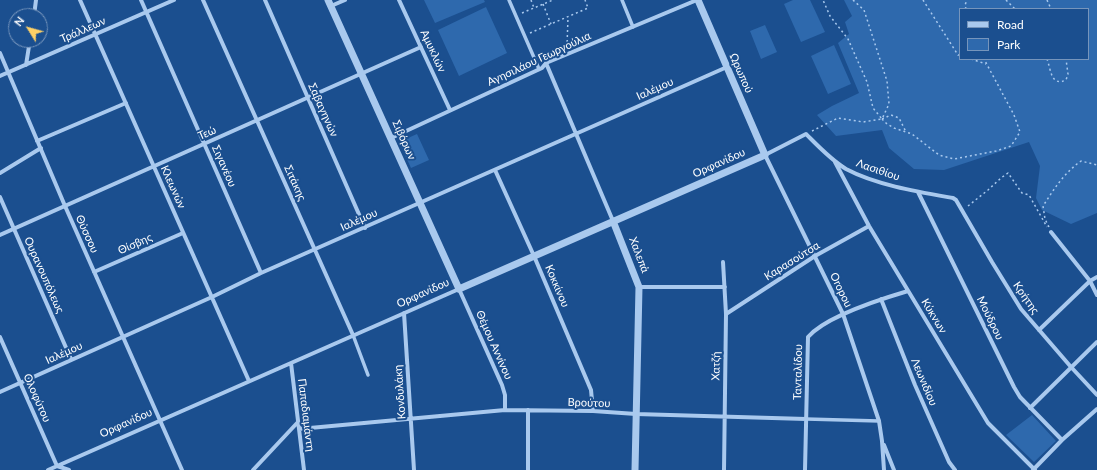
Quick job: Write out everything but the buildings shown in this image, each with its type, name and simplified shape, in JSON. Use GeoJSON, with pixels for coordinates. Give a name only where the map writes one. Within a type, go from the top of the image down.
{"type":"FeatureCollection","features":[{"type":"Feature","properties":{"kind":"street","name":"Κλεωνών"},"geometry":{"type":"LineString","coordinates":[[80,0],[249,381]]}},
{"type":"Feature","properties":{"kind":"street","name":"Σιγανέου"},"geometry":{"type":"LineString","coordinates":[[141,0],[262,273]]}},
{"type":"Feature","properties":{"kind":"street","name":"Τράλλεων"},"geometry":{"type":"LineString","coordinates":[[0,76],[174,0]]}},
{"type":"Feature","properties":{"kind":"street","name":"Σιτάκης"},"geometry":{"type":"LineString","coordinates":[[203,0],[353,336],[368,375]]}},
{"type":"Feature","properties":{"kind":"street","name":"Σαβαγηνών"},"geometry":{"type":"LineString","coordinates":[[265,0],[365,228]]}},
{"type":"Feature","properties":{"kind":"street"},"geometry":{"type":"LineString","coordinates":[[330,3],[345,0]]}},
{"type":"Feature","properties":{"kind":"street","name":"Αμυκλών"},"geometry":{"type":"LineString","coordinates":[[400,0],[450,110]]}},
{"type":"Feature","properties":{"kind":"street"},"geometry":{"type":"LineString","coordinates":[[509,0],[539,69]]}},
{"type":"Feature","properties":{"kind":"street"},"geometry":{"type":"LineString","coordinates":[[622,0],[633,27]]}},
{"type":"Feature","properties":{"kind":"street","name":"Αγησιλάου Γεωργούλια"},"geometry":{"type":"LineString","coordinates":[[391,138],[539,69],[546,63],[697,0]]}},
{"type":"Feature","properties":{"kind":"street","name":"Ωρωπού"},"geometry":{"type":"LineString","coordinates":[[697,0],[765,155]]}},
{"type":"Feature","properties":{"kind":"street","name":"Σιβόρων"},"geometry":{"type":"LineString","coordinates":[[330,3],[459,289]]}},
{"type":"Feature","properties":{"kind":"street","name":"Τεώ"},"geometry":{"type":"LineString","coordinates":[[0,235],[421,47]]}},
{"type":"Feature","properties":{"kind":"street"},"geometry":{"type":"LineString","coordinates":[[26,65],[29,48]]}},
{"type":"Feature","properties":{"kind":"street","name":"Θύσσου"},"geometry":{"type":"LineString","coordinates":[[0,53],[122,337],[182,470]]}},
{"type":"Feature","properties":{"kind":"street","name":"Χαλεπά"},"geometry":{"type":"LineString","coordinates":[[546,63],[613,221],[639,287],[635,470]]}},
{"type":"Feature","properties":{"kind":"street","name":"Ιαλέμου"},"geometry":{"type":"LineString","coordinates":[[0,392],[262,273],[727,67]]}},
{"type":"Feature","properties":{"kind":"street"},"geometry":{"type":"LineString","coordinates":[[37,140],[126,102]]}},
{"type":"Feature","properties":{"kind":"street","name":"Ορφανίδου"},"geometry":{"type":"LineString","coordinates":[[48,470],[765,155],[806,134]]}},
{"type":"Feature","properties":{"kind":"street","name":"Λασιθίου"},"geometry":{"type":"LineString","coordinates":[[806,134],[834,160],[846,168],[868,178],[918,192],[953,198],[956,200]]}},
{"type":"Feature","properties":{"kind":"street"},"geometry":{"type":"LineString","coordinates":[[0,173],[41,148]]}},
{"type":"Feature","properties":{"kind":"street","name":"Oropou"},"geometry":{"type":"LineString","coordinates":[[765,155],[843,314],[879,421],[882,441]]}},
{"type":"Feature","properties":{"kind":"street","name":"Κύκνων"},"geometry":{"type":"LineString","coordinates":[[834,160],[869,226],[988,423],[1034,470]]}},
{"type":"Feature","properties":{"kind":"street","name":"Κοκκίνου"},"geometry":{"type":"LineString","coordinates":[[495,170],[534,256],[591,390],[593,411]]}},
{"type":"Feature","properties":{"kind":"street","name":"Μούδρου"},"geometry":{"type":"LineString","coordinates":[[918,192],[1014,387],[1020,397],[1062,440]]}},
{"type":"Feature","properties":{"kind":"street","name":"Ουρανουπόλεως"},"geometry":{"type":"LineString","coordinates":[[0,197],[71,359]]}},
{"type":"Feature","properties":{"kind":"street","name":"Κρήτης"},"geometry":{"type":"LineString","coordinates":[[956,200],[1021,309],[1071,368],[1097,395]]}},
{"type":"Feature","properties":{"kind":"street","name":"Καρασούτσα"},"geometry":{"type":"LineString","coordinates":[[726,314],[814,256],[869,226]]}},
{"type":"Feature","properties":{"kind":"street"},"geometry":{"type":"LineString","coordinates":[[1051,232],[1090,281],[1097,295]]}},
{"type":"Feature","properties":{"kind":"street","name":"Θίσβης"},"geometry":{"type":"LineString","coordinates":[[94,272],[184,233]]}},
{"type":"Feature","properties":{"kind":"street","name":"Χατζή"},"geometry":{"type":"LineString","coordinates":[[723,262],[726,314],[724,470]]}},
{"type":"Feature","properties":{"kind":"street"},"geometry":{"type":"LineString","coordinates":[[1039,330],[1090,281],[1097,277]]}},
{"type":"Feature","properties":{"kind":"street"},"geometry":{"type":"LineString","coordinates":[[639,287],[725,287]]}},
{"type":"Feature","properties":{"kind":"street","name":"Θέμου Αννίνου"},"geometry":{"type":"LineString","coordinates":[[459,289],[502,385],[505,395],[505,410]]}},
{"type":"Feature","properties":{"kind":"street","name":"Τανταλίδου"},"geometry":{"type":"LineString","coordinates":[[805,470],[808,337],[814,330],[843,314],[881,299],[908,291]]}},
{"type":"Feature","properties":{"kind":"street","name":"Λεωνιδίου"},"geometry":{"type":"LineString","coordinates":[[881,299],[915,385],[949,462],[955,470]]}},
{"type":"Feature","properties":{"kind":"street","name":"Κονδυλάκη"},"geometry":{"type":"LineString","coordinates":[[404,313],[414,470]]}},
{"type":"Feature","properties":{"kind":"street","name":"Ολοφύτου"},"geometry":{"type":"LineString","coordinates":[[0,337],[57,466]]}},
{"type":"Feature","properties":{"kind":"street"},"geometry":{"type":"LineString","coordinates":[[1030,408],[1097,342]]}},
{"type":"Feature","properties":{"kind":"street","name":"Παπαδιαμάντη"},"geometry":{"type":"LineString","coordinates":[[291,363],[304,470]]}},
{"type":"Feature","properties":{"kind":"street","name":"Βρούτου"},"geometry":{"type":"LineString","coordinates":[[299,429],[505,410],[593,411],[636,414],[879,421]]}},
{"type":"Feature","properties":{"kind":"street"},"geometry":{"type":"LineString","coordinates":[[528,410],[528,470]]}},
{"type":"Feature","properties":{"kind":"street"},"geometry":{"type":"LineString","coordinates":[[1034,470],[1062,440],[1097,410]]}},
{"type":"Feature","properties":{"kind":"street"},"geometry":{"type":"LineString","coordinates":[[253,470],[298,422]]}},
{"type":"Feature","properties":{"kind":"street"},"geometry":{"type":"LineString","coordinates":[[882,441],[884,470]]}},
{"type":"Feature","properties":{"kind":"street"},"geometry":{"type":"LineString","coordinates":[[882,441],[894,470]]}},
{"type":"Feature","properties":{"kind":"street"},"geometry":{"type":"LineString","coordinates":[[57,466],[69,470]]}},
{"type":"Feature","properties":{"kind":"path"},"geometry":{"type":"LineString","coordinates":[[531,0],[534,8]]}},
{"type":"Feature","properties":{"kind":"path"},"geometry":{"type":"LineString","coordinates":[[516,16],[554,0]]}},
{"type":"Feature","properties":{"kind":"path"},"geometry":{"type":"LineString","coordinates":[[524,36],[588,8],[585,0]]}},
{"type":"Feature","properties":{"kind":"path"},"geometry":{"type":"LineString","coordinates":[[823,0],[830,16],[848,39],[867,82],[873,108],[887,124],[912,134],[940,155],[954,159],[996,151],[1011,146],[1020,132],[1014,115],[984,60]]}},
{"type":"Feature","properties":{"kind":"path"},"geometry":{"type":"LineString","coordinates":[[853,0],[864,10],[887,81],[889,104],[882,119]]}},
{"type":"Feature","properties":{"kind":"path"},"geometry":{"type":"LineString","coordinates":[[923,0],[959,55]]}},
{"type":"Feature","properties":{"kind":"path"},"geometry":{"type":"LineString","coordinates":[[1006,0],[1014,8]]}},
{"type":"Feature","properties":{"kind":"path"},"geometry":{"type":"LineString","coordinates":[[543,4],[551,24]]}},
{"type":"Feature","properties":{"kind":"path"},"geometry":{"type":"LineString","coordinates":[[567,54],[568,17]]}},
{"type":"Feature","properties":{"kind":"path"},"geometry":{"type":"LineString","coordinates":[[973,60],[986,64]]}},
{"type":"Feature","properties":{"kind":"path"},"geometry":{"type":"LineString","coordinates":[[1048,60],[1053,78],[1056,82],[1066,80],[1068,74],[1066,60]]}},
{"type":"Feature","properties":{"kind":"path"},"geometry":{"type":"LineString","coordinates":[[806,134],[838,118],[863,122],[882,119],[891,115],[899,118],[906,132]]}},
{"type":"Feature","properties":{"kind":"path"},"geometry":{"type":"LineString","coordinates":[[1051,232],[1045,219],[1043,206],[1052,192],[1070,169],[1081,161],[1097,165]]}},
{"type":"Feature","properties":{"kind":"path"},"geometry":{"type":"LineString","coordinates":[[962,211],[1001,178],[1008,174],[1022,193],[1029,195],[1051,232]]}},
{"type":"Feature","properties":{"kind":"green space"},"geometry":{"type":"Polygon","coordinates":[[[424,0],[484,0],[485,2],[435,23],[424,0]]]}},
{"type":"Feature","properties":{"kind":"green space"},"geometry":{"type":"Polygon","coordinates":[[[793,0],[810,0],[825,32],[801,42],[784,4],[793,0]]]}},
{"type":"Feature","properties":{"kind":"green space"},"geometry":{"type":"Polygon","coordinates":[[[844,0],[1097,0],[1097,213],[1071,224],[1042,210],[1036,198],[1040,166],[1029,142],[944,170],[914,169],[889,148],[882,130],[836,136],[817,115],[859,93],[838,43],[849,34],[845,22],[852,16],[844,0]]]}},
{"type":"Feature","properties":{"kind":"green space"},"geometry":{"type":"Polygon","coordinates":[[[486,7],[507,53],[459,76],[438,30],[486,7]]]}},
{"type":"Feature","properties":{"kind":"green space"},"geometry":{"type":"Polygon","coordinates":[[[765,25],[777,52],[761,59],[750,31],[765,25]]]}},
{"type":"Feature","properties":{"kind":"green space"},"geometry":{"type":"Polygon","coordinates":[[[834,45],[851,84],[828,94],[811,56],[834,45]]]}},
{"type":"Feature","properties":{"kind":"green space"},"geometry":{"type":"Polygon","coordinates":[[[417,134],[429,160],[411,168],[399,142],[417,134]]]}},
{"type":"Feature","properties":{"kind":"green space"},"geometry":{"type":"Polygon","coordinates":[[[1032,415],[1056,441],[1034,462],[1006,435],[1032,415]]]}}]}
